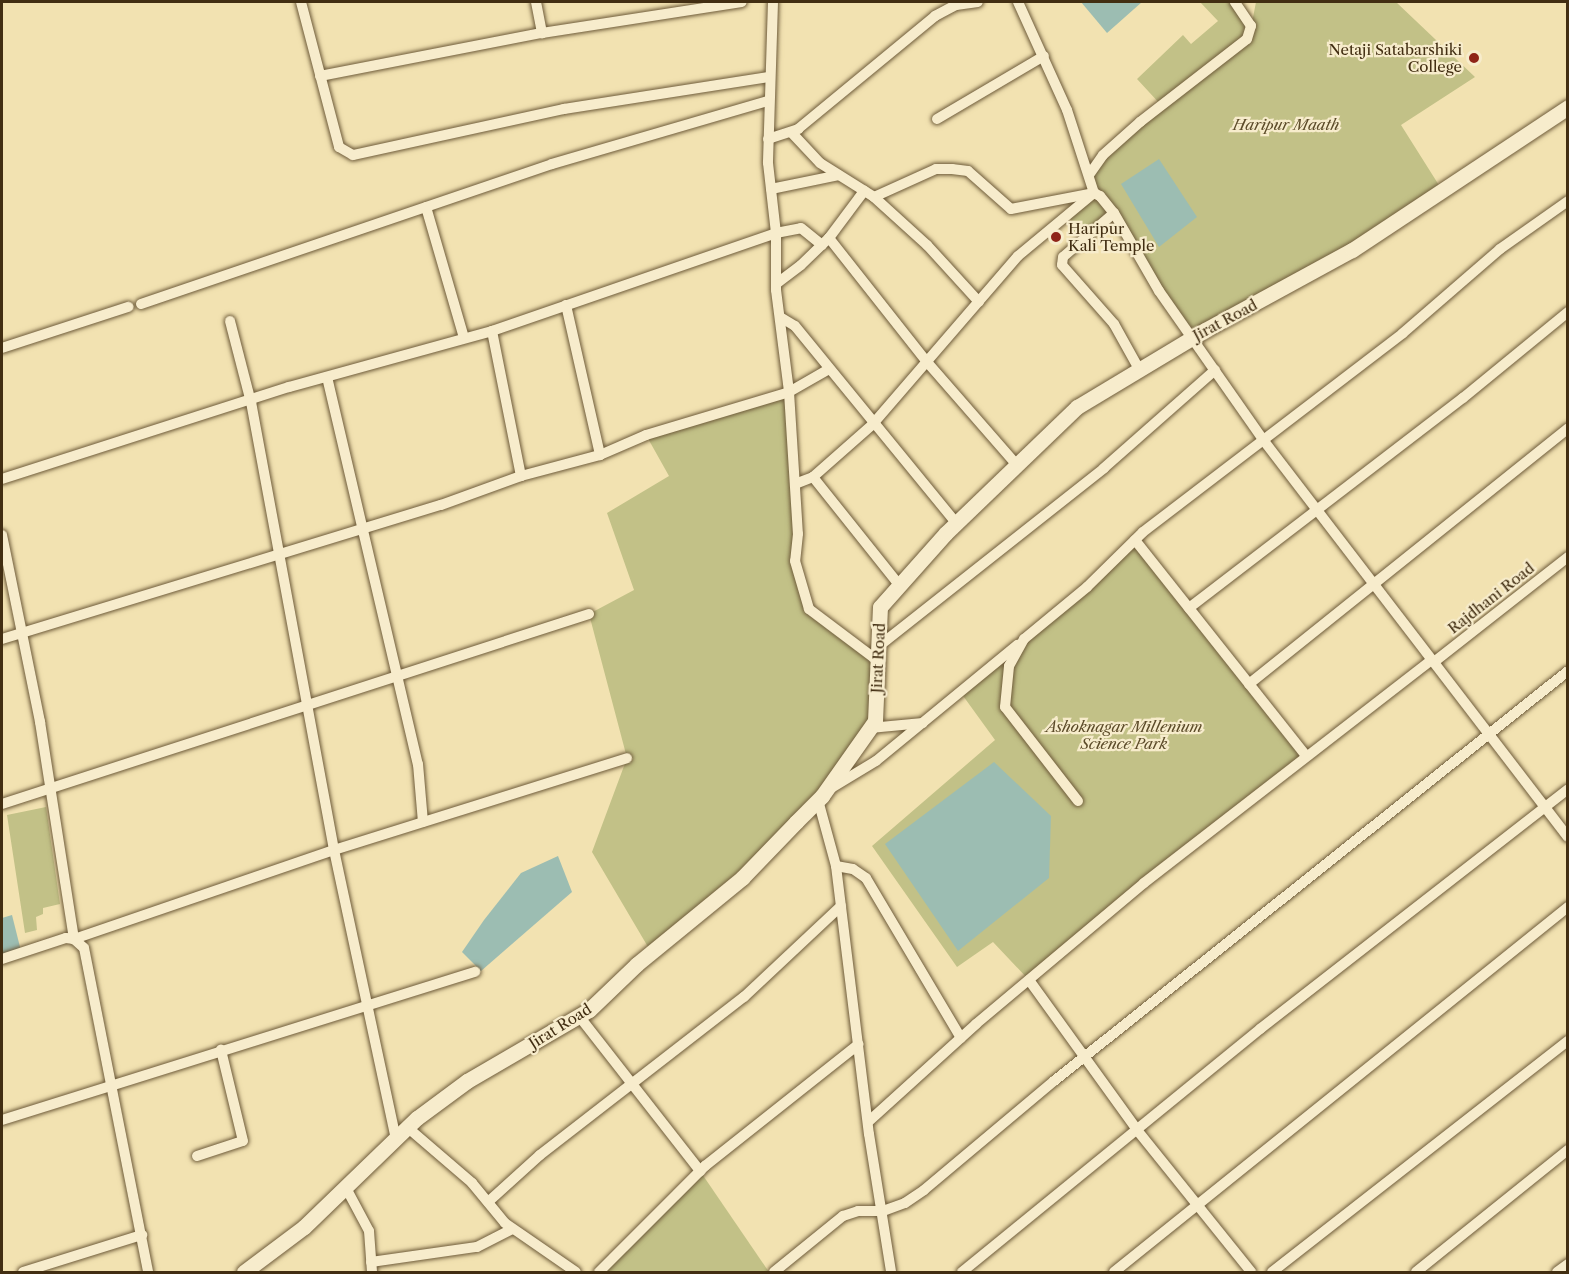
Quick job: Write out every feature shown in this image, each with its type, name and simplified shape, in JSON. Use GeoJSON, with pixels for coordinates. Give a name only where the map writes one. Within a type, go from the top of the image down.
{"type":"FeatureCollection","features":[{"type":"Feature","properties":{"kind":"main road","name":"Jirat Road"},"geometry":{"type":"LineString","coordinates":[[243,1272],[304,1227],[402,1133],[466,1081],[579,1016],[742,878],[821,796],[875,721],[880,607],[956,523],[1077,406],[1192,337],[1352,250],[1568,107]]}},
{"type":"Feature","properties":{"kind":"street"},"geometry":{"type":"LineString","coordinates":[[302,2],[339,147],[353,154],[564,109],[769,77]]}},
{"type":"Feature","properties":{"kind":"street"},"geometry":{"type":"LineString","coordinates":[[536,2],[542,33]]}},
{"type":"Feature","properties":{"kind":"street"},"geometry":{"type":"LineString","coordinates":[[320,76],[542,33],[742,2]]}},
{"type":"Feature","properties":{"kind":"street"},"geometry":{"type":"LineString","coordinates":[[773,2],[768,139],[776,233],[776,284],[789,392],[798,534],[795,561],[809,609],[878,654],[1104,468],[1215,370]]}},
{"type":"Feature","properties":{"kind":"street"},"geometry":{"type":"LineString","coordinates":[[768,139],[791,132],[954,3],[978,2]]}},
{"type":"Feature","properties":{"kind":"street"},"geometry":{"type":"LineString","coordinates":[[1018,2],[1044,56],[1094,192],[1114,213],[1159,291],[1264,441],[1568,837]]}},
{"type":"Feature","properties":{"kind":"street"},"geometry":{"type":"LineString","coordinates":[[1089,175],[1102,155],[1247,39],[1251,26],[1235,2]]}},
{"type":"Feature","properties":{"kind":"street"},"geometry":{"type":"LineString","coordinates":[[937,119],[1044,56]]}},
{"type":"Feature","properties":{"kind":"street"},"geometry":{"type":"LineString","coordinates":[[141,304],[552,164],[768,101]]}},
{"type":"Feature","properties":{"kind":"street"},"geometry":{"type":"LineString","coordinates":[[791,132],[820,163],[869,194],[927,245],[979,302]]}},
{"type":"Feature","properties":{"kind":"street"},"geometry":{"type":"LineString","coordinates":[[776,284],[825,241],[869,194],[936,169],[968,171],[1011,208],[1094,192]]}},
{"type":"Feature","properties":{"kind":"street"},"geometry":{"type":"LineString","coordinates":[[771,189],[839,175]]}},
{"type":"Feature","properties":{"kind":"street"},"geometry":{"type":"LineString","coordinates":[[795,484],[813,477],[872,425],[1018,256],[1094,192]]}},
{"type":"Feature","properties":{"kind":"street"},"geometry":{"type":"LineString","coordinates":[[891,1272],[868,1122],[842,906],[821,796],[862,771],[925,723],[1135,540],[1404,333],[1500,249],[1568,201]]}},
{"type":"Feature","properties":{"kind":"street"},"geometry":{"type":"LineString","coordinates":[[426,207],[464,338]]}},
{"type":"Feature","properties":{"kind":"street"},"geometry":{"type":"LineString","coordinates":[[1114,213],[1064,257],[1062,265],[1114,324],[1139,369]]}},
{"type":"Feature","properties":{"kind":"street"},"geometry":{"type":"LineString","coordinates":[[2,479],[327,377],[492,331],[776,233],[801,228],[825,241],[1016,464]]}},
{"type":"Feature","properties":{"kind":"street"},"geometry":{"type":"LineString","coordinates":[[566,305],[600,455]]}},
{"type":"Feature","properties":{"kind":"street"},"geometry":{"type":"LineString","coordinates":[[2,348],[128,307]]}},
{"type":"Feature","properties":{"kind":"street"},"geometry":{"type":"LineString","coordinates":[[1189,608],[1318,510],[1568,312]]}},
{"type":"Feature","properties":{"kind":"street"},"geometry":{"type":"LineString","coordinates":[[780,317],[795,326],[872,425],[956,523]]}},
{"type":"Feature","properties":{"kind":"street"},"geometry":{"type":"LineString","coordinates":[[230,321],[251,402],[260,459],[282,553],[334,850],[368,1003],[402,1133],[459,1171],[512,1229],[576,1272]]}},
{"type":"Feature","properties":{"kind":"street"},"geometry":{"type":"LineString","coordinates":[[492,331],[522,476]]}},
{"type":"Feature","properties":{"kind":"street"},"geometry":{"type":"LineString","coordinates":[[2,639],[441,505],[522,476],[600,455],[646,435],[789,392],[829,369]]}},
{"type":"Feature","properties":{"kind":"street"},"geometry":{"type":"LineString","coordinates":[[327,377],[418,764],[423,822]]}},
{"type":"Feature","properties":{"kind":"street"},"geometry":{"type":"LineString","coordinates":[[1249,684],[1568,428]]}},
{"type":"Feature","properties":{"kind":"street"},"geometry":{"type":"LineString","coordinates":[[813,477],[900,586]]}},
{"type":"Feature","properties":{"kind":"street"},"geometry":{"type":"LineString","coordinates":[[2,535],[51,788],[74,939],[84,948],[148,1272]]}},
{"type":"Feature","properties":{"kind":"street"},"geometry":{"type":"LineString","coordinates":[[1135,540],[1306,756]]}},
{"type":"Feature","properties":{"kind":"street","name":"Rajdhani Road"},"geometry":{"type":"LineString","coordinates":[[868,1122],[961,1038],[1144,883],[1306,756],[1568,557]]}},
{"type":"Feature","properties":{"kind":"street"},"geometry":{"type":"LineString","coordinates":[[2,804],[589,614]]}},
{"type":"Feature","properties":{"kind":"street"},"geometry":{"type":"LineString","coordinates":[[1024,639],[1009,666],[1005,707],[1077,801]]}},
{"type":"Feature","properties":{"kind":"street"},"geometry":{"type":"LineString","coordinates":[[774,1272],[843,1216],[858,1211],[883,1211],[905,1203],[924,1190],[1086,1055],[1568,671]]}},
{"type":"Feature","properties":{"kind":"street"},"geometry":{"type":"LineString","coordinates":[[870,728],[925,723]]}},
{"type":"Feature","properties":{"kind":"street"},"geometry":{"type":"LineString","coordinates":[[2,959],[52,941],[74,939],[334,850],[627,758]]}},
{"type":"Feature","properties":{"kind":"street"},"geometry":{"type":"LineString","coordinates":[[962,1272],[1260,1029],[1568,789]]}},
{"type":"Feature","properties":{"kind":"street"},"geometry":{"type":"LineString","coordinates":[[836,866],[853,869],[866,878],[961,1038]]}},
{"type":"Feature","properties":{"kind":"street"},"geometry":{"type":"LineString","coordinates":[[488,1202],[540,1155],[744,997],[842,906]]}},
{"type":"Feature","properties":{"kind":"street"},"geometry":{"type":"LineString","coordinates":[[1114,1272],[1568,907]]}},
{"type":"Feature","properties":{"kind":"street"},"geometry":{"type":"LineString","coordinates":[[2,1120],[368,1003],[475,972]]}},
{"type":"Feature","properties":{"kind":"street"},"geometry":{"type":"LineString","coordinates":[[1029,980],[1086,1055],[1137,1130],[1251,1272]]}},
{"type":"Feature","properties":{"kind":"street"},"geometry":{"type":"LineString","coordinates":[[579,1016],[634,1083],[700,1171]]}},
{"type":"Feature","properties":{"kind":"street"},"geometry":{"type":"LineString","coordinates":[[1272,1272],[1568,1041]]}},
{"type":"Feature","properties":{"kind":"street"},"geometry":{"type":"LineString","coordinates":[[599,1272],[700,1171],[859,1044]]}},
{"type":"Feature","properties":{"kind":"street"},"geometry":{"type":"LineString","coordinates":[[197,1155],[243,1141],[221,1050]]}},
{"type":"Feature","properties":{"kind":"street"},"geometry":{"type":"LineString","coordinates":[[1416,1272],[1568,1150]]}},
{"type":"Feature","properties":{"kind":"street"},"geometry":{"type":"LineString","coordinates":[[345,1186],[364,1218],[372,1267],[477,1247],[512,1229]]}},
{"type":"Feature","properties":{"kind":"street"},"geometry":{"type":"LineString","coordinates":[[23,1272],[142,1235]]}},
{"type":"Feature","properties":{"kind":"street"},"geometry":{"type":"LineString","coordinates":[[1557,1272],[1568,1264]]}},
{"type":"Feature","properties":{"kind":"green space","name":"Haripur Maath"},"geometry":{"type":"Polygon","coordinates":[[[1200,2],[1235,2],[1251,28],[1256,2],[1396,2],[1475,77],[1401,125],[1442,190],[1192,337],[1114,213],[1084,239],[1073,231],[1070,213],[1094,193],[1089,175],[1161,105],[1137,79],[1183,35],[1191,44],[1218,21],[1200,2]]]}},
{"type":"Feature","properties":{"kind":"green space"},"geometry":{"type":"Polygon","coordinates":[[[789,392],[795,561],[809,609],[878,661],[875,721],[825,792],[651,952],[592,852],[627,758],[589,614],[634,590],[607,513],[669,476],[646,435],[789,392]]]}},
{"type":"Feature","properties":{"kind":"green space","name":"Ashoknagar Millenium Science Park"},"geometry":{"type":"Polygon","coordinates":[[[1135,540],[1306,756],[1029,980],[993,942],[957,967],[872,846],[995,740],[961,693],[1135,540]]]}},
{"type":"Feature","properties":{"kind":"green space"},"geometry":{"type":"Polygon","coordinates":[[[46,807],[60,904],[43,908],[43,914],[36,917],[37,930],[25,933],[7,815],[46,807]]]}},
{"type":"Feature","properties":{"kind":"green space"},"geometry":{"type":"Polygon","coordinates":[[[700,1171],[769,1272],[599,1272],[700,1171]]]}},
{"type":"Feature","properties":{"kind":"water"},"geometry":{"type":"Polygon","coordinates":[[[1081,2],[1142,2],[1107,33],[1081,2]]]}},
{"type":"Feature","properties":{"kind":"water"},"geometry":{"type":"Polygon","coordinates":[[[1159,159],[1197,217],[1159,247],[1121,184],[1159,159]]]}},
{"type":"Feature","properties":{"kind":"water"},"geometry":{"type":"Polygon","coordinates":[[[994,762],[1051,816],[1049,878],[958,951],[885,844],[994,762]]]}},
{"type":"Feature","properties":{"kind":"water"},"geometry":{"type":"Polygon","coordinates":[[[558,856],[572,892],[481,971],[462,952],[521,873],[558,856]]]}},
{"type":"Feature","properties":{"kind":"water"},"geometry":{"type":"Polygon","coordinates":[[[12,915],[21,951],[2,956],[2,918],[12,915]]]}},
{"type":"Feature","properties":{"kind":"place","name":"Netaji Satabarshiki College"},"geometry":{"type":"Point","coordinates":[1474,58]}},
{"type":"Feature","properties":{"kind":"place","name":"Haripur Kali Temple"},"geometry":{"type":"Point","coordinates":[1056,237]}}]}
